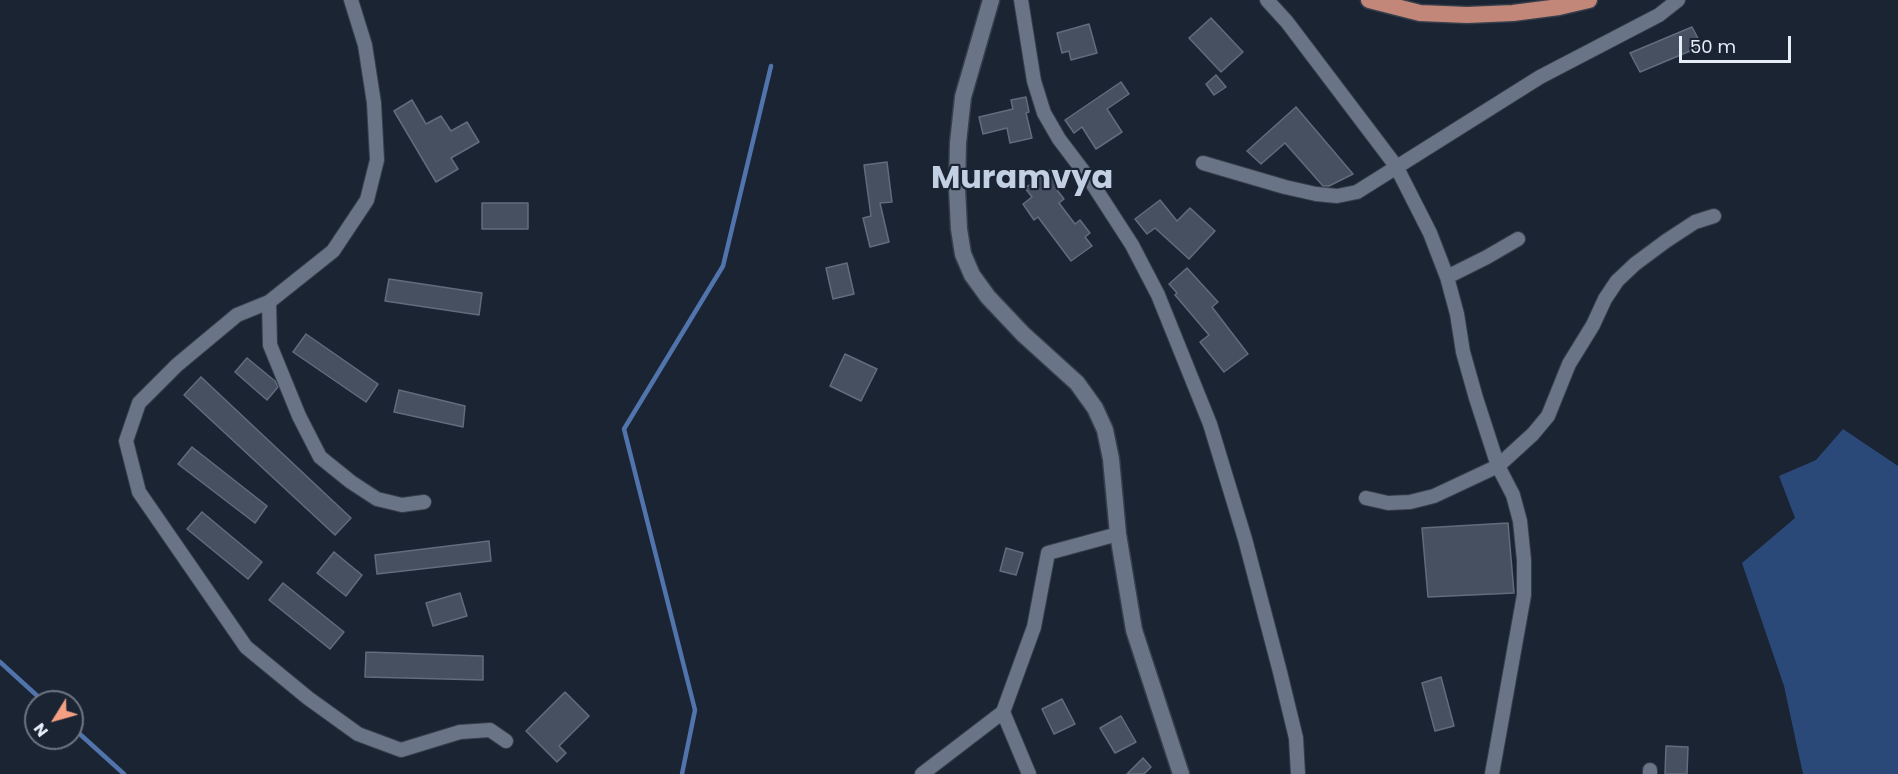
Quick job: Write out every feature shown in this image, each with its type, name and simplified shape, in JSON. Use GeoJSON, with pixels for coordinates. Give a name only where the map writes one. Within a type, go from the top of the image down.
{"type":"FeatureCollection","features":[{"type":"Feature","properties":{"kind":"main road"},"geometry":{"type":"LineString","coordinates":[[991,0],[966,86],[962,108],[957,189],[963,254],[972,274],[988,297],[1023,334],[1077,383],[1095,408],[1105,430],[1111,459],[1118,534],[1134,630],[1181,774]]}},
{"type":"Feature","properties":{"kind":"main road"},"geometry":{"type":"LineString","coordinates":[[1369,0],[1420,13],[1467,15],[1525,12],[1589,0]]}},
{"type":"Feature","properties":{"kind":"street"},"geometry":{"type":"LineString","coordinates":[[351,0],[365,45],[374,103],[377,160],[367,201],[333,251],[269,302],[237,315],[177,365],[139,403],[126,441],[139,492],[246,646],[308,698],[358,734],[401,750],[460,732],[490,730],[506,741]]}},
{"type":"Feature","properties":{"kind":"street"},"geometry":{"type":"LineString","coordinates":[[1022,0],[1034,81],[1044,113],[1059,139],[1090,180],[1132,244],[1158,295],[1210,424],[1245,539],[1280,672],[1296,738],[1298,774]]}},
{"type":"Feature","properties":{"kind":"street"},"geometry":{"type":"LineString","coordinates":[[1267,0],[1287,22],[1396,166],[1431,233],[1447,277],[1457,314],[1463,352],[1476,398],[1498,466],[1513,495],[1520,520],[1524,560],[1524,595],[1492,774]]}},
{"type":"Feature","properties":{"kind":"street"},"geometry":{"type":"LineString","coordinates":[[1203,164],[1285,188],[1316,194],[1337,196],[1357,192],[1540,77],[1659,15],[1678,0]]}},
{"type":"Feature","properties":{"kind":"street"},"geometry":{"type":"LineString","coordinates":[[1366,498],[1388,503],[1410,502],[1434,496],[1498,466],[1533,434],[1548,416],[1569,364],[1617,281],[1666,241],[1695,222],[1714,216]]}},
{"type":"Feature","properties":{"kind":"street"},"geometry":{"type":"LineString","coordinates":[[1447,277],[1518,238]]}},
{"type":"Feature","properties":{"kind":"street"},"geometry":{"type":"LineString","coordinates":[[269,302],[270,345],[299,416],[320,457],[377,499],[402,505],[424,502]]}},
{"type":"Feature","properties":{"kind":"street"},"geometry":{"type":"LineString","coordinates":[[922,774],[1003,712],[1034,627],[1048,553],[1118,534]]}},
{"type":"Feature","properties":{"kind":"street"},"geometry":{"type":"LineString","coordinates":[[1003,712],[1029,774]]}},
{"type":"Feature","properties":{"kind":"shaded area"},"geometry":{"type":"Polygon","coordinates":[[[1843,429],[1898,466],[1898,774],[1803,774],[1784,686],[1742,563],[1795,518],[1779,476],[1816,460],[1843,429]]]}},
{"type":"Feature","properties":{"kind":"building"},"geometry":{"type":"Polygon","coordinates":[[[1211,18],[1243,52],[1221,72],[1189,38],[1211,18]]]}},
{"type":"Feature","properties":{"kind":"building"},"geometry":{"type":"Polygon","coordinates":[[[1089,24],[1097,53],[1071,60],[1069,51],[1062,53],[1057,33],[1089,24]]]}},
{"type":"Feature","properties":{"kind":"building"},"geometry":{"type":"Polygon","coordinates":[[[1692,27],[1702,46],[1640,72],[1630,53],[1692,27]]]}},
{"type":"Feature","properties":{"kind":"building"},"geometry":{"type":"Polygon","coordinates":[[[1216,75],[1226,87],[1214,95],[1206,84],[1216,75]]]}},
{"type":"Feature","properties":{"kind":"building"},"geometry":{"type":"Polygon","coordinates":[[[1121,82],[1129,94],[1107,109],[1122,132],[1096,149],[1082,127],[1074,133],[1065,120],[1121,82]]]}},
{"type":"Feature","properties":{"kind":"building"},"geometry":{"type":"Polygon","coordinates":[[[1026,97],[1029,112],[1026,113],[1032,138],[1010,143],[1007,128],[983,134],[979,117],[1013,109],[1011,100],[1026,97]]]}},
{"type":"Feature","properties":{"kind":"building"},"geometry":{"type":"Polygon","coordinates":[[[412,100],[426,124],[441,116],[451,131],[467,122],[479,142],[451,158],[458,169],[436,182],[394,111],[412,100]]]}},
{"type":"Feature","properties":{"kind":"building"},"geometry":{"type":"Polygon","coordinates":[[[1296,107],[1353,174],[1329,186],[1323,186],[1285,143],[1261,164],[1247,151],[1296,107]]]}},
{"type":"Feature","properties":{"kind":"building"},"geometry":{"type":"Polygon","coordinates":[[[887,162],[892,202],[880,203],[889,242],[870,247],[863,218],[871,216],[864,165],[887,162]]]}},
{"type":"Feature","properties":{"kind":"building"},"geometry":{"type":"Polygon","coordinates":[[[1051,169],[1063,186],[1057,190],[1064,199],[1059,203],[1075,224],[1080,220],[1090,233],[1085,237],[1092,246],[1071,261],[1038,217],[1034,220],[1023,204],[1032,197],[1025,188],[1051,169]]]}},
{"type":"Feature","properties":{"kind":"building"},"geometry":{"type":"Polygon","coordinates":[[[1160,200],[1177,221],[1190,208],[1215,231],[1189,259],[1155,228],[1147,234],[1135,219],[1160,200]]]}},
{"type":"Feature","properties":{"kind":"building"},"geometry":{"type":"Polygon","coordinates":[[[482,203],[528,203],[528,229],[482,229],[482,203]]]}},
{"type":"Feature","properties":{"kind":"building"},"geometry":{"type":"Polygon","coordinates":[[[847,263],[854,294],[833,299],[826,268],[847,263]]]}},
{"type":"Feature","properties":{"kind":"building"},"geometry":{"type":"Polygon","coordinates":[[[1187,268],[1218,302],[1212,307],[1248,354],[1224,372],[1200,342],[1209,335],[1175,295],[1177,293],[1169,284],[1187,268]]]}},
{"type":"Feature","properties":{"kind":"building"},"geometry":{"type":"Polygon","coordinates":[[[389,279],[482,293],[479,315],[385,301],[389,279]]]}},
{"type":"Feature","properties":{"kind":"building"},"geometry":{"type":"Polygon","coordinates":[[[306,334],[378,384],[366,402],[293,352],[306,334]]]}},
{"type":"Feature","properties":{"kind":"building"},"geometry":{"type":"Polygon","coordinates":[[[845,354],[877,369],[861,401],[830,386],[845,354]]]}},
{"type":"Feature","properties":{"kind":"building"},"geometry":{"type":"Polygon","coordinates":[[[247,358],[275,381],[278,387],[267,400],[235,372],[247,358]]]}},
{"type":"Feature","properties":{"kind":"building"},"geometry":{"type":"Polygon","coordinates":[[[201,377],[351,518],[335,535],[184,395],[201,377]]]}},
{"type":"Feature","properties":{"kind":"building"},"geometry":{"type":"Polygon","coordinates":[[[399,390],[465,406],[463,427],[394,412],[399,390]]]}},
{"type":"Feature","properties":{"kind":"building"},"geometry":{"type":"Polygon","coordinates":[[[192,447],[267,506],[255,523],[178,464],[192,447]]]}},
{"type":"Feature","properties":{"kind":"building"},"geometry":{"type":"Polygon","coordinates":[[[202,512],[262,562],[248,579],[187,529],[202,512]]]}},
{"type":"Feature","properties":{"kind":"building"},"geometry":{"type":"Polygon","coordinates":[[[1508,523],[1514,593],[1428,597],[1422,528],[1508,523]]]}},
{"type":"Feature","properties":{"kind":"building"},"geometry":{"type":"Polygon","coordinates":[[[489,541],[491,561],[377,574],[375,555],[489,541]]]}},
{"type":"Feature","properties":{"kind":"building"},"geometry":{"type":"Polygon","coordinates":[[[1006,548],[1023,553],[1016,575],[1000,571],[1006,548]]]}},
{"type":"Feature","properties":{"kind":"building"},"geometry":{"type":"Polygon","coordinates":[[[334,552],[362,575],[346,596],[317,573],[334,552]]]}},
{"type":"Feature","properties":{"kind":"building"},"geometry":{"type":"Polygon","coordinates":[[[283,583],[344,632],[330,649],[269,600],[283,583]]]}},
{"type":"Feature","properties":{"kind":"building"},"geometry":{"type":"Polygon","coordinates":[[[460,593],[467,616],[433,626],[426,603],[460,593]]]}},
{"type":"Feature","properties":{"kind":"building"},"geometry":{"type":"Polygon","coordinates":[[[366,652],[483,656],[483,680],[365,677],[366,652]]]}},
{"type":"Feature","properties":{"kind":"building"},"geometry":{"type":"Polygon","coordinates":[[[1441,677],[1454,726],[1435,731],[1422,683],[1441,677]]]}},
{"type":"Feature","properties":{"kind":"building"},"geometry":{"type":"Polygon","coordinates":[[[565,692],[589,716],[559,746],[566,753],[557,762],[526,731],[565,692]]]}},
{"type":"Feature","properties":{"kind":"building"},"geometry":{"type":"Polygon","coordinates":[[[1062,699],[1075,724],[1054,734],[1042,709],[1062,699]]]}},
{"type":"Feature","properties":{"kind":"building"},"geometry":{"type":"Polygon","coordinates":[[[1121,716],[1136,742],[1115,753],[1100,728],[1121,716]]]}},
{"type":"Feature","properties":{"kind":"building"},"geometry":{"type":"Polygon","coordinates":[[[1666,746],[1688,747],[1687,774],[1665,774],[1666,746]]]}},
{"type":"Feature","properties":{"kind":"building"},"geometry":{"type":"Polygon","coordinates":[[[1143,758],[1151,767],[1144,774],[1127,774],[1143,758]]]}},
{"type":"Feature","properties":{"kind":"waterway"},"geometry":{"type":"LineString","coordinates":[[682,774],[695,710],[624,429],[723,266],[771,66]]}},
{"type":"Feature","properties":{"kind":"waterway"},"geometry":{"type":"LineString","coordinates":[[0,662],[31,690]]}},
{"type":"Feature","properties":{"kind":"waterway"},"geometry":{"type":"LineString","coordinates":[[84,738],[124,774]]}},
{"type":"Feature","properties":{"kind":"district","name":"Muramvya"},"geometry":{"type":"Point","coordinates":[1022,180]}}]}
